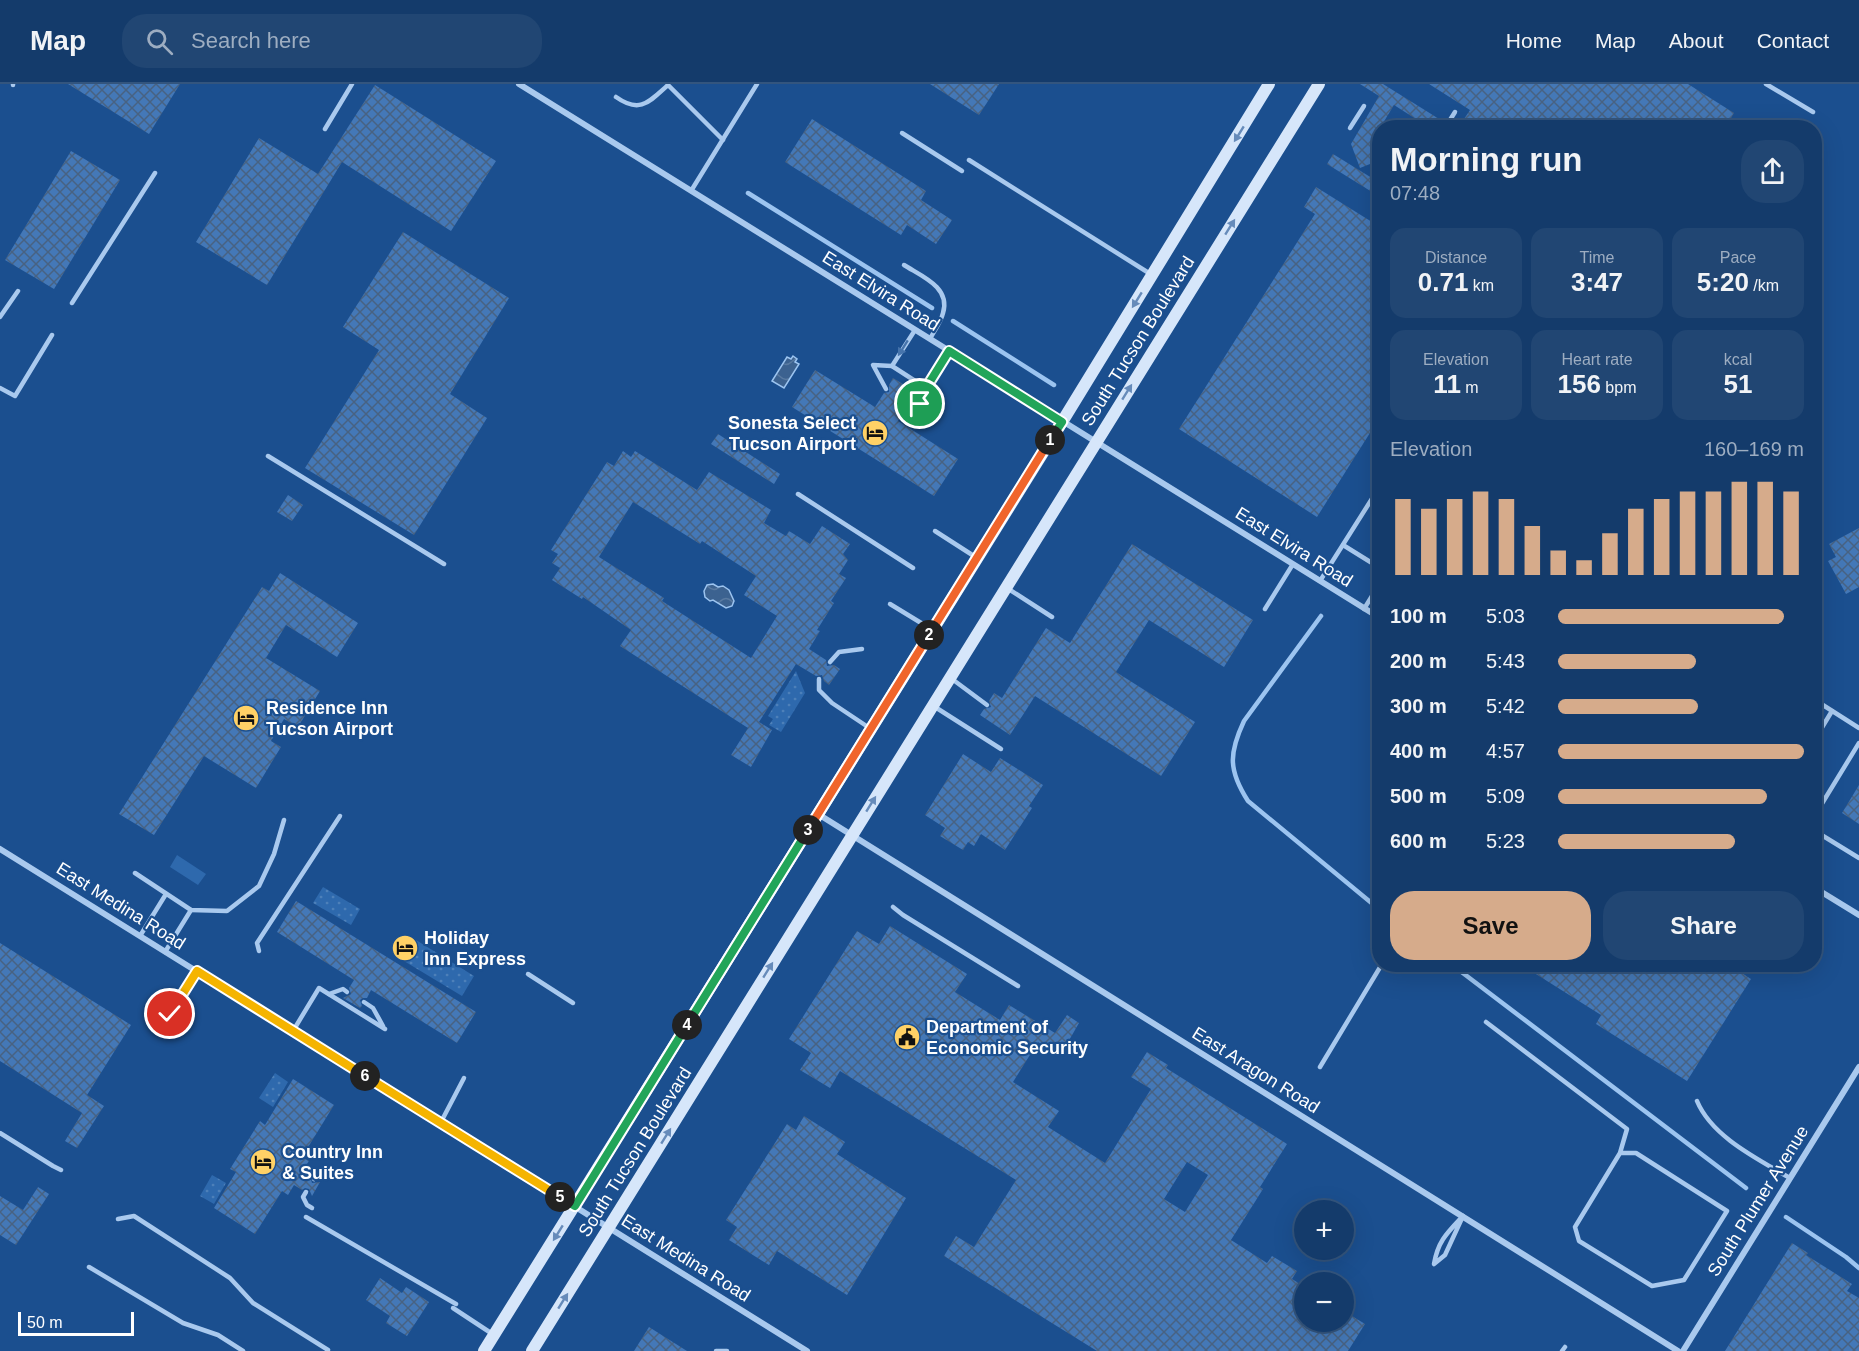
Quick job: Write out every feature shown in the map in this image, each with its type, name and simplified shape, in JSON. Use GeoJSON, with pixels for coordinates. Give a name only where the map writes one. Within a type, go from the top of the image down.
{"type":"FeatureCollection","features":[{"type":"Feature","properties":{"kind":"main road","name":"South Tucson Boulevard"},"geometry":{"type":"LineString","coordinates":[[484,1351],[1062,422],[1269,84]]}},
{"type":"Feature","properties":{"kind":"main road","name":"South Tucson Boulevard"},"geometry":{"type":"LineString","coordinates":[[532,1351],[1319,84]]}},
{"type":"Feature","properties":{"kind":"street","name":"East Elvira Road"},"geometry":{"type":"LineString","coordinates":[[519,84],[1372,614]]}},
{"type":"Feature","properties":{"kind":"street","name":"East Aragon Road"},"geometry":{"type":"LineString","coordinates":[[818,814],[1678,1351]]}},
{"type":"Feature","properties":{"kind":"street","name":"East Medina Road"},"geometry":{"type":"LineString","coordinates":[[0,849],[807,1351]]}},
{"type":"Feature","properties":{"kind":"street"},"geometry":{"type":"LineString","coordinates":[[1822,892],[1859,915]]}},
{"type":"Feature","properties":{"kind":"street","name":"South Plumer Avenue"},"geometry":{"type":"LineString","coordinates":[[1683,1351],[1859,1067]]}},
{"type":"Feature","properties":{"kind":"lane"},"geometry":{"type":"LineString","coordinates":[[325,129],[352,84]]}},
{"type":"Feature","properties":{"kind":"lane"},"geometry":{"type":"LineString","coordinates":[[691,191],[757,84]]}},
{"type":"Feature","properties":{"kind":"lane"},"geometry":{"type":"LineString","coordinates":[[1766,84],[1813,112]]}},
{"type":"Feature","properties":{"kind":"lane"},"geometry":{"type":"LineString","coordinates":[[616,97],[631,106],[640,106],[650,101],[668,85],[723,140]]}},
{"type":"Feature","properties":{"kind":"lane"},"geometry":{"type":"LineString","coordinates":[[1350,128],[1364,106]]}},
{"type":"Feature","properties":{"kind":"lane"},"geometry":{"type":"LineString","coordinates":[[1450,120],[1455,112]]}},
{"type":"Feature","properties":{"kind":"lane"},"geometry":{"type":"LineString","coordinates":[[902,133],[963,171]]}},
{"type":"Feature","properties":{"kind":"lane"},"geometry":{"type":"LineString","coordinates":[[969,159],[1152,275]]}},
{"type":"Feature","properties":{"kind":"lane"},"geometry":{"type":"LineString","coordinates":[[72,303],[155,173]]}},
{"type":"Feature","properties":{"kind":"lane"},"geometry":{"type":"LineString","coordinates":[[904,265],[936,285],[944,297],[944,312],[930,339]]}},
{"type":"Feature","properties":{"kind":"lane"},"geometry":{"type":"LineString","coordinates":[[0,317],[18,291]]}},
{"type":"Feature","properties":{"kind":"lane"},"geometry":{"type":"LineString","coordinates":[[892,366],[915,330]]}},
{"type":"Feature","properties":{"kind":"lane"},"geometry":{"type":"LineString","coordinates":[[0,388],[15,396],[52,335]]}},
{"type":"Feature","properties":{"kind":"lane"},"geometry":{"type":"LineString","coordinates":[[926,388],[949,351]]}},
{"type":"Feature","properties":{"kind":"lane"},"geometry":{"type":"LineString","coordinates":[[886,389],[873,365],[892,366],[926,388],[934,402],[909,403]]}},
{"type":"Feature","properties":{"kind":"lane"},"geometry":{"type":"LineString","coordinates":[[268,456],[444,564]]}},
{"type":"Feature","properties":{"kind":"lane"},"geometry":{"type":"LineString","coordinates":[[798,494],[913,568]]}},
{"type":"Feature","properties":{"kind":"lane"},"geometry":{"type":"LineString","coordinates":[[1320,581],[1372,499]]}},
{"type":"Feature","properties":{"kind":"lane"},"geometry":{"type":"LineString","coordinates":[[934,531],[977,558]]}},
{"type":"Feature","properties":{"kind":"lane"},"geometry":{"type":"LineString","coordinates":[[1343,545],[1372,563]]}},
{"type":"Feature","properties":{"kind":"lane"},"geometry":{"type":"LineString","coordinates":[[1265,609],[1293,564]]}},
{"type":"Feature","properties":{"kind":"lane"},"geometry":{"type":"LineString","coordinates":[[1006,587],[1052,617]]}},
{"type":"Feature","properties":{"kind":"lane"},"geometry":{"type":"LineString","coordinates":[[1364,609],[1372,596]]}},
{"type":"Feature","properties":{"kind":"lane"},"geometry":{"type":"LineString","coordinates":[[890,604],[932,630]]}},
{"type":"Feature","properties":{"kind":"lane"},"geometry":{"type":"LineString","coordinates":[[830,662],[839,652],[862,649]]}},
{"type":"Feature","properties":{"kind":"lane"},"geometry":{"type":"LineString","coordinates":[[950,677],[987,705]]}},
{"type":"Feature","properties":{"kind":"lane"},"geometry":{"type":"LineString","coordinates":[[819,678],[819,690],[832,704],[871,729]]}},
{"type":"Feature","properties":{"kind":"lane"},"geometry":{"type":"LineString","coordinates":[[932,705],[1001,749]]}},
{"type":"Feature","properties":{"kind":"lane"},"geometry":{"type":"LineString","coordinates":[[1822,705],[1859,728]]}},
{"type":"Feature","properties":{"kind":"lane"},"geometry":{"type":"LineString","coordinates":[[1822,727],[1832,711]]}},
{"type":"Feature","properties":{"kind":"lane"},"geometry":{"type":"LineString","coordinates":[[1822,804],[1859,743]]}},
{"type":"Feature","properties":{"kind":"lane"},"geometry":{"type":"LineString","coordinates":[[259,951],[257,943],[340,816]]}},
{"type":"Feature","properties":{"kind":"lane"},"geometry":{"type":"LineString","coordinates":[[135,873],[191,910],[227,911],[259,886],[274,854],[285,820]]}},
{"type":"Feature","properties":{"kind":"lane"},"geometry":{"type":"LineString","coordinates":[[1822,835],[1859,858]]}},
{"type":"Feature","properties":{"kind":"lane"},"geometry":{"type":"LineString","coordinates":[[140,936],[166,894]]}},
{"type":"Feature","properties":{"kind":"lane"},"geometry":{"type":"LineString","coordinates":[[893,907],[1018,986]]}},
{"type":"Feature","properties":{"kind":"lane"},"geometry":{"type":"LineString","coordinates":[[165,952],[191,910]]}},
{"type":"Feature","properties":{"kind":"lane"},"geometry":{"type":"LineString","coordinates":[[170,1014],[197,971]]}},
{"type":"Feature","properties":{"kind":"lane"},"geometry":{"type":"LineString","coordinates":[[1320,1067],[1377,972]]}},
{"type":"Feature","properties":{"kind":"lane"},"geometry":{"type":"LineString","coordinates":[[528,974],[573,1003]]}},
{"type":"Feature","properties":{"kind":"lane"},"geometry":{"type":"LineString","coordinates":[[293,1031],[319,988],[385,1029],[373,1008],[364,1002]]}},
{"type":"Feature","properties":{"kind":"lane"},"geometry":{"type":"LineString","coordinates":[[329,994],[343,989],[347,992]]}},
{"type":"Feature","properties":{"kind":"lane"},"geometry":{"type":"LineString","coordinates":[[1486,1022],[1627,1129],[1620,1153],[1575,1227],[1580,1241],[1652,1286],[1684,1280],[1727,1211],[1636,1153],[1620,1153]]}},
{"type":"Feature","properties":{"kind":"lane"},"geometry":{"type":"LineString","coordinates":[[441,1122],[464,1078]]}},
{"type":"Feature","properties":{"kind":"lane"},"geometry":{"type":"LineString","coordinates":[[1697,1101],[1702,1114],[1718,1131],[1790,1178]]}},
{"type":"Feature","properties":{"kind":"lane"},"geometry":{"type":"LineString","coordinates":[[0,1133],[62,1170]]}},
{"type":"Feature","properties":{"kind":"lane"},"geometry":{"type":"LineString","coordinates":[[314,1179],[319,1173],[327,1172],[332,1175]]}},
{"type":"Feature","properties":{"kind":"lane"},"geometry":{"type":"LineString","coordinates":[[306,1192],[303,1197],[312,1208]]}},
{"type":"Feature","properties":{"kind":"lane"},"geometry":{"type":"LineString","coordinates":[[118,1219],[134,1216],[230,1278],[253,1303],[328,1350]]}},
{"type":"Feature","properties":{"kind":"lane"},"geometry":{"type":"LineString","coordinates":[[1463,1216],[1445,1255],[1434,1264],[1437,1249],[1445,1235],[1463,1216]]}},
{"type":"Feature","properties":{"kind":"lane"},"geometry":{"type":"LineString","coordinates":[[306,1217],[454,1306],[494,1335]]}},
{"type":"Feature","properties":{"kind":"lane"},"geometry":{"type":"LineString","coordinates":[[89,1267],[183,1323],[218,1335],[243,1351]]}},
{"type":"Feature","properties":{"kind":"lane"},"geometry":{"type":"LineString","coordinates":[[716,1351],[727,1351]]}},
{"type":"Feature","properties":{"kind":"shaded area"},"geometry":{"type":"Polygon","coordinates":[[[796,671],[805,693],[781,732],[769,725],[773,719],[768,716],[796,671]]]}},
{"type":"Feature","properties":{"kind":"shaded area"},"geometry":{"type":"Polygon","coordinates":[[[177,855],[206,874],[198,885],[170,867],[177,855]]]}},
{"type":"Feature","properties":{"kind":"shaded area"},"geometry":{"type":"Polygon","coordinates":[[[323,887],[360,909],[351,925],[313,903],[323,887]]]}},
{"type":"Feature","properties":{"kind":"shaded area"},"geometry":{"type":"Polygon","coordinates":[[[416,940],[474,976],[462,996],[404,961],[416,940]]]}},
{"type":"Feature","properties":{"kind":"shaded area"},"geometry":{"type":"Polygon","coordinates":[[[275,1073],[288,1082],[273,1107],[259,1098],[275,1073]]]}},
{"type":"Feature","properties":{"kind":"shaded area"},"geometry":{"type":"Polygon","coordinates":[[[212,1175],[226,1183],[214,1204],[200,1196],[212,1175]]]}},
{"type":"Feature","properties":{"kind":"water"},"geometry":{"type":"Polygon","coordinates":[[[793,356],[797,359],[795,362],[799,364],[784,388],[772,381],[787,357],[791,359],[793,356]]]}},
{"type":"Feature","properties":{"kind":"water"},"geometry":{"type":"Polygon","coordinates":[[[713,584],[729,590],[734,601],[732,606],[726,608],[705,597],[704,591],[707,585],[713,584]]]}},
{"type":"Feature","properties":{"kind":"building"},"geometry":{"type":"Polygon","coordinates":[[[68,84],[180,84],[149,134],[68,84]]]}},
{"type":"Feature","properties":{"kind":"building"},"geometry":{"type":"Polygon","coordinates":[[[930,84],[999,84],[979,115],[930,84]]]}},
{"type":"Feature","properties":{"kind":"building"},"geometry":{"type":"Polygon","coordinates":[[[1360,84],[1383,84],[1441,120],[1417,120],[1394,105],[1385,120],[1372,120],[1372,163],[1360,168],[1351,144],[1379,96],[1360,84]]]}},
{"type":"Feature","properties":{"kind":"building"},"geometry":{"type":"Polygon","coordinates":[[[1429,84],[1688,84],[1734,113],[1730,120],[1463,120],[1470,110],[1429,84]]]}},
{"type":"Feature","properties":{"kind":"building"},"geometry":{"type":"Polygon","coordinates":[[[375,85],[496,161],[451,231],[342,162],[267,285],[196,242],[259,138],[318,174],[375,85]]]}},
{"type":"Feature","properties":{"kind":"building"},"geometry":{"type":"Polygon","coordinates":[[[812,119],[926,191],[921,200],[952,220],[936,244],[907,225],[901,235],[785,162],[812,119]]]}},
{"type":"Feature","properties":{"kind":"building"},"geometry":{"type":"Polygon","coordinates":[[[71,151],[120,180],[54,289],[5,260],[71,151]]]}},
{"type":"Feature","properties":{"kind":"building"},"geometry":{"type":"Polygon","coordinates":[[[1333,154],[1372,178],[1372,192],[1327,164],[1333,154]]]}},
{"type":"Feature","properties":{"kind":"building"},"geometry":{"type":"Polygon","coordinates":[[[1316,187],[1372,222],[1372,430],[1317,517],[1179,429],[1315,214],[1304,207],[1316,187]]]}},
{"type":"Feature","properties":{"kind":"building"},"geometry":{"type":"Polygon","coordinates":[[[403,232],[509,298],[450,394],[487,418],[414,535],[305,468],[379,350],[343,327],[403,232]]]}},
{"type":"Feature","properties":{"kind":"building","name":"Sonesta Select Tucson Airport"},"geometry":{"type":"Polygon","coordinates":[[[815,370],[875,407],[884,393],[889,392],[889,385],[893,378],[916,392],[912,399],[905,401],[907,407],[898,421],[958,459],[934,496],[792,407],[815,370]]]}},
{"type":"Feature","properties":{"kind":"building"},"geometry":{"type":"Polygon","coordinates":[[[718,434],[780,474],[774,484],[711,444],[718,434]]]}},
{"type":"Feature","properties":{"kind":"building"},"geometry":{"type":"Polygon","coordinates":[[[623,451],[631,457],[635,451],[697,490],[709,472],[771,510],[764,523],[786,536],[789,531],[810,544],[822,526],[850,544],[843,554],[848,560],[839,574],[846,578],[831,601],[834,603],[817,630],[820,631],[809,649],[826,660],[827,666],[834,665],[840,669],[829,685],[824,681],[822,675],[816,676],[796,664],[759,722],[772,730],[751,767],[731,755],[748,728],[620,646],[631,630],[583,597],[582,599],[552,580],[560,568],[552,563],[558,554],[551,550],[607,462],[614,466],[623,451]],[[633,502],[599,557],[664,598],[662,601],[751,658],[777,616],[744,595],[756,576],[702,541],[700,544],[633,502]]]}},
{"type":"Feature","properties":{"kind":"building"},"geometry":{"type":"Polygon","coordinates":[[[288,495],[303,505],[292,521],[277,512],[288,495]]]}},
{"type":"Feature","properties":{"kind":"building"},"geometry":{"type":"Polygon","coordinates":[[[1859,528],[1859,587],[1846,594],[1828,561],[1836,557],[1829,544],[1859,528]]]}},
{"type":"Feature","properties":{"kind":"building"},"geometry":{"type":"Polygon","coordinates":[[[1132,544],[1253,620],[1224,667],[1149,620],[1116,672],[1195,722],[1161,776],[1035,696],[1010,735],[980,715],[984,709],[991,707],[989,701],[994,693],[1002,698],[1046,628],[1070,643],[1132,544]]]}},
{"type":"Feature","properties":{"kind":"building"},"geometry":{"type":"Polygon","coordinates":[[[280,573],[358,623],[337,657],[286,625],[266,658],[320,691],[298,727],[284,719],[271,741],[281,747],[256,788],[204,756],[154,835],[119,814],[262,587],[269,591],[280,573]]]}},
{"type":"Feature","properties":{"kind":"building"},"geometry":{"type":"Polygon","coordinates":[[[963,754],[991,772],[1000,758],[1043,785],[1029,806],[1032,808],[1005,850],[981,834],[974,846],[968,842],[963,850],[940,836],[945,828],[925,815],[963,754]]]}},
{"type":"Feature","properties":{"kind":"building"},"geometry":{"type":"Polygon","coordinates":[[[1859,785],[1859,824],[1842,813],[1859,785]]]}},
{"type":"Feature","properties":{"kind":"building"},"geometry":{"type":"Polygon","coordinates":[[[296,901],[476,1012],[457,1043],[371,990],[367,998],[360,1000],[362,1006],[360,1008],[343,998],[351,994],[349,988],[354,980],[277,932],[296,901]]]}},
{"type":"Feature","properties":{"kind":"building"},"geometry":{"type":"Polygon","coordinates":[[[890,926],[967,974],[955,992],[1000,1020],[1009,1005],[1055,1033],[1067,1015],[1079,1023],[1060,1056],[1038,1042],[1013,1082],[1059,1111],[1048,1127],[1105,1163],[1151,1089],[1131,1077],[1147,1052],[1168,1065],[1166,1068],[1287,1144],[1260,1187],[1263,1189],[1231,1240],[1267,1263],[1272,1256],[1297,1271],[1294,1272],[1292,1279],[1294,1280],[1294,1332],[1354,1332],[1354,1317],[1365,1324],[1348,1351],[1097,1351],[944,1256],[956,1236],[974,1247],[1016,1180],[840,1071],[830,1088],[800,1070],[811,1053],[789,1039],[857,931],[879,944],[890,926]],[[1187,1162],[1164,1199],[1185,1212],[1208,1175],[1187,1162]]]}},
{"type":"Feature","properties":{"kind":"building"},"geometry":{"type":"Polygon","coordinates":[[[0,943],[131,1025],[87,1095],[104,1106],[77,1148],[65,1141],[82,1113],[0,1061],[0,943]]]}},
{"type":"Feature","properties":{"kind":"building"},"geometry":{"type":"Polygon","coordinates":[[[1533,972],[1740,972],[1751,979],[1687,1081],[1596,1024],[1601,1015],[1533,972]]]}},
{"type":"Feature","properties":{"kind":"building"},"geometry":{"type":"Polygon","coordinates":[[[293,1079],[334,1105],[302,1157],[309,1161],[302,1171],[310,1176],[312,1183],[320,1182],[312,1196],[309,1189],[302,1190],[294,1185],[288,1195],[282,1191],[255,1234],[214,1208],[236,1172],[230,1169],[260,1121],[265,1125],[293,1079]]]}},
{"type":"Feature","properties":{"kind":"building"},"geometry":{"type":"Polygon","coordinates":[[[804,1116],[845,1142],[837,1154],[906,1198],[847,1295],[777,1251],[769,1265],[729,1240],[737,1227],[726,1220],[787,1124],[796,1130],[804,1116]]]}},
{"type":"Feature","properties":{"kind":"building"},"geometry":{"type":"Polygon","coordinates":[[[38,1187],[49,1194],[16,1245],[0,1235],[0,1196],[23,1210],[38,1187]]]}},
{"type":"Feature","properties":{"kind":"building"},"geometry":{"type":"Polygon","coordinates":[[[1792,1243],[1808,1253],[1806,1255],[1852,1284],[1847,1291],[1859,1298],[1859,1351],[1725,1351],[1792,1243]]]}},
{"type":"Feature","properties":{"kind":"building"},"geometry":{"type":"Polygon","coordinates":[[[380,1278],[402,1293],[406,1287],[429,1302],[407,1336],[386,1323],[390,1316],[366,1300],[380,1278]]]}},
{"type":"Feature","properties":{"kind":"building"},"geometry":{"type":"Polygon","coordinates":[[[649,1327],[687,1351],[634,1351],[649,1327]]]}},
{"type":"Feature","properties":{"kind":"waterway"},"geometry":{"type":"LineString","coordinates":[[748,193],[932,308]]}},
{"type":"Feature","properties":{"kind":"waterway"},"geometry":{"type":"LineString","coordinates":[[953,321],[1054,385]]}},
{"type":"Feature","properties":{"kind":"waterway"},"geometry":{"type":"LineString","coordinates":[[1321,616],[1244,721],[1233,752],[1234,771],[1248,801],[1372,903]]}},
{"type":"Feature","properties":{"kind":"waterway"},"geometry":{"type":"LineString","coordinates":[[1462,972],[1746,1188]]}},
{"type":"Feature","properties":{"kind":"waterway"},"geometry":{"type":"LineString","coordinates":[[1786,1217],[1859,1268]]}},
{"type":"Feature","properties":{"kind":"place","name":"Sonesta Select Tucson Airport"},"geometry":{"type":"Point","coordinates":[875,433]}},
{"type":"Feature","properties":{"kind":"place","name":"Residence Inn Tucson Airport"},"geometry":{"type":"Point","coordinates":[246,718]}},
{"type":"Feature","properties":{"kind":"place","name":"Holiday Inn Express"},"geometry":{"type":"Point","coordinates":[405,948]}},
{"type":"Feature","properties":{"kind":"place","name":"Department of Economic Security"},"geometry":{"type":"Point","coordinates":[907,1037]}},
{"type":"Feature","properties":{"kind":"place","name":"Country Inn & Suites"},"geometry":{"type":"Point","coordinates":[263,1162]}},
{"type":"Feature","properties":{"kind":"route"},"geometry":{"type":"LineString","coordinates":[[170,1014],[197,971],[575,1206],[1062,422],[949,351],[926,388],[934,402],[920,404]]}}]}
